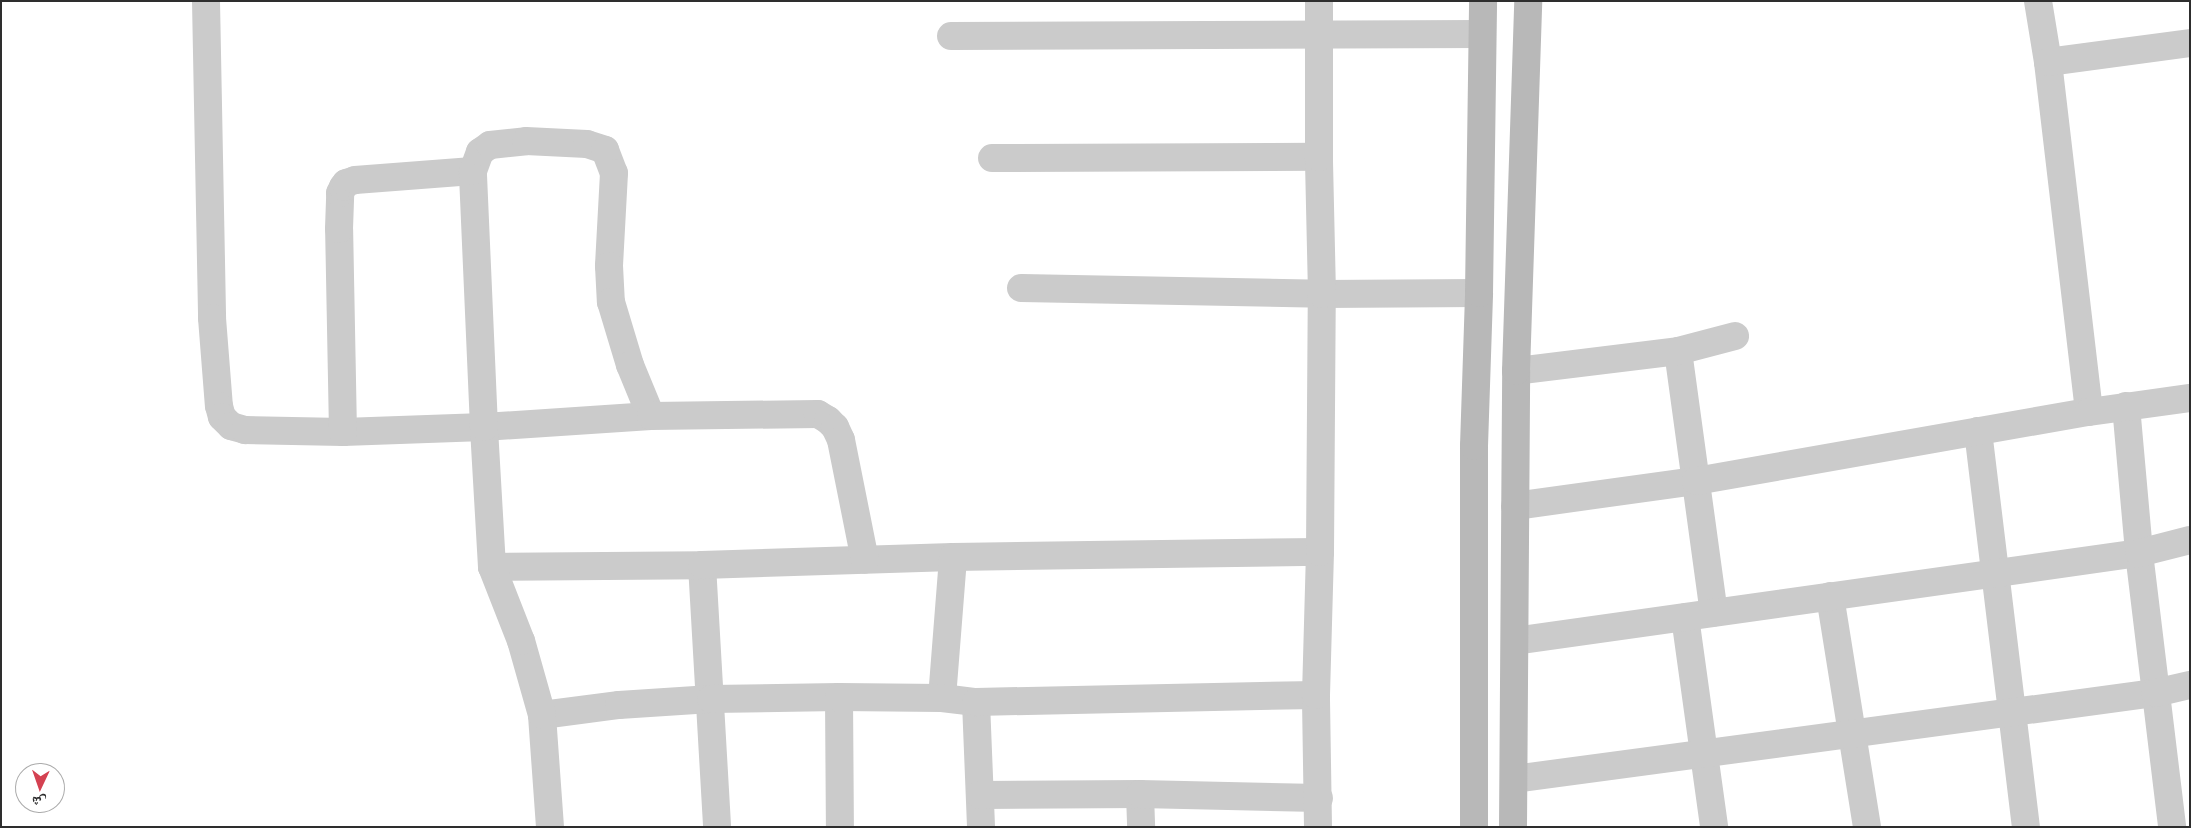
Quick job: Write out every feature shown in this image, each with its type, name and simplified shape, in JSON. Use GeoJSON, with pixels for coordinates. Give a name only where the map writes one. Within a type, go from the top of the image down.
{"type":"FeatureCollection","features":[{"type":"Feature","properties":{"kind":"main road"},"geometry":{"type":"LineString","coordinates":[[1474,827],[1474,455],[1479,293],[1481,34],[1483,1]]}},
{"type":"Feature","properties":{"kind":"main road"},"geometry":{"type":"LineString","coordinates":[[1513,827],[1516,371],[1528,1]]}},
{"type":"Feature","properties":{"kind":"street"},"geometry":{"type":"LineString","coordinates":[[206,1],[212,318],[219,406],[222,417],[231,426],[244,430],[343,432],[650,416],[818,414],[835,427],[841,440],[865,560]]}},
{"type":"Feature","properties":{"kind":"street"},"geometry":{"type":"LineString","coordinates":[[1318,827],[1316,695],[1320,552],[1322,294],[1319,157],[1319,1]]}},
{"type":"Feature","properties":{"kind":"street"},"geometry":{"type":"LineString","coordinates":[[2038,1],[2048,62],[2089,412]]}},
{"type":"Feature","properties":{"kind":"street"},"geometry":{"type":"LineString","coordinates":[[951,36],[1481,34]]}},
{"type":"Feature","properties":{"kind":"street"},"geometry":{"type":"LineString","coordinates":[[2048,62],[2190,43]]}},
{"type":"Feature","properties":{"kind":"street"},"geometry":{"type":"LineString","coordinates":[[550,827],[542,715],[521,641],[492,566],[473,171],[480,152],[490,144],[526,140],[565,142],[587,144],[605,150],[614,173],[608,266],[611,302],[630,365],[650,416]]}},
{"type":"Feature","properties":{"kind":"street"},"geometry":{"type":"LineString","coordinates":[[992,158],[1319,157]]}},
{"type":"Feature","properties":{"kind":"street"},"geometry":{"type":"LineString","coordinates":[[343,432],[340,193],[346,183],[355,180],[473,171]]}},
{"type":"Feature","properties":{"kind":"street"},"geometry":{"type":"LineString","coordinates":[[1021,288],[1322,294],[1479,293]]}},
{"type":"Feature","properties":{"kind":"street"},"geometry":{"type":"LineString","coordinates":[[1516,371],[1678,351],[1736,336]]}},
{"type":"Feature","properties":{"kind":"street"},"geometry":{"type":"LineString","coordinates":[[1678,351],[1714,613]]}},
{"type":"Feature","properties":{"kind":"street"},"geometry":{"type":"LineString","coordinates":[[1515,506],[1696,481],[2089,412],[2190,398]]}},
{"type":"Feature","properties":{"kind":"street"},"geometry":{"type":"LineString","coordinates":[[2126,406],[2139,553],[2172,827]]}},
{"type":"Feature","properties":{"kind":"street"},"geometry":{"type":"LineString","coordinates":[[1978,431],[1993,573],[2026,827]]}},
{"type":"Feature","properties":{"kind":"street"},"geometry":{"type":"LineString","coordinates":[[1515,641],[2139,553],[2190,540]]}},
{"type":"Feature","properties":{"kind":"street"},"geometry":{"type":"LineString","coordinates":[[492,566],[702,565],[953,557],[1320,552]]}},
{"type":"Feature","properties":{"kind":"street"},"geometry":{"type":"LineString","coordinates":[[942,698],[953,557]]}},
{"type":"Feature","properties":{"kind":"street"},"geometry":{"type":"LineString","coordinates":[[702,565],[716,827]]}},
{"type":"Feature","properties":{"kind":"street"},"geometry":{"type":"LineString","coordinates":[[1830,596],[1867,827]]}},
{"type":"Feature","properties":{"kind":"street"},"geometry":{"type":"LineString","coordinates":[[1685,617],[1714,827]]}},
{"type":"Feature","properties":{"kind":"street"},"geometry":{"type":"LineString","coordinates":[[1514,779],[2155,693],[2190,685]]}},
{"type":"Feature","properties":{"kind":"street"},"geometry":{"type":"LineString","coordinates":[[542,715],[619,705],[710,699],[942,698],[976,702],[1316,695]]}},
{"type":"Feature","properties":{"kind":"street"},"geometry":{"type":"LineString","coordinates":[[839,697],[840,827]]}},
{"type":"Feature","properties":{"kind":"street"},"geometry":{"type":"LineString","coordinates":[[976,702],[981,827]]}},
{"type":"Feature","properties":{"kind":"street"},"geometry":{"type":"LineString","coordinates":[[980,795],[1140,794],[1319,798]]}},
{"type":"Feature","properties":{"kind":"street"},"geometry":{"type":"LineString","coordinates":[[1140,794],[1141,827]]}}]}
